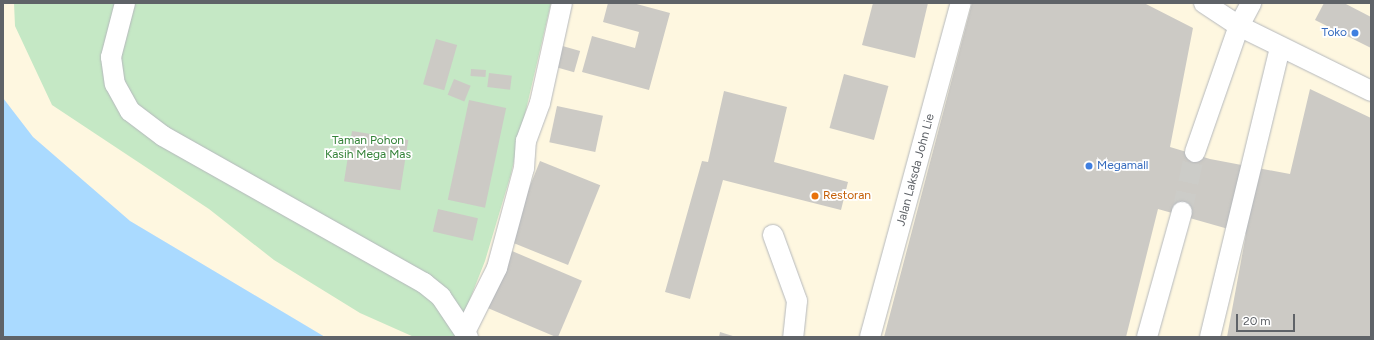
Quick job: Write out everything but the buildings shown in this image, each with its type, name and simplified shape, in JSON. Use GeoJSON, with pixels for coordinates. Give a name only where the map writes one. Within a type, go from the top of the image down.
{"type":"FeatureCollection","features":[{"type":"Feature","properties":{"kind":"lane"},"geometry":{"type":"LineString","coordinates":[[125,3],[111,57],[115,84],[130,111],[163,136],[424,283],[440,297],[466,335]]}},
{"type":"Feature","properties":{"kind":"lane"},"geometry":{"type":"LineString","coordinates":[[466,335],[497,268],[522,176],[526,142],[540,103],[562,3]]}},
{"type":"Feature","properties":{"kind":"lane","name":"Jalan Laksda John Lie"},"geometry":{"type":"LineString","coordinates":[[870,337],[962,3]]}},
{"type":"Feature","properties":{"kind":"lane"},"geometry":{"type":"LineString","coordinates":[[1205,3],[1239,26],[1371,91]]}},
{"type":"Feature","properties":{"kind":"lane"},"geometry":{"type":"LineString","coordinates":[[1195,152],[1239,26],[1251,3]]}},
{"type":"Feature","properties":{"kind":"lane"},"geometry":{"type":"LineString","coordinates":[[1210,337],[1280,47]]}},
{"type":"Feature","properties":{"kind":"lane"},"geometry":{"type":"LineString","coordinates":[[1147,337],[1182,212]]}},
{"type":"Feature","properties":{"kind":"lane"},"geometry":{"type":"LineString","coordinates":[[773,236],[797,300],[793,337]]}},
{"type":"Feature","properties":{"kind":"shaded area"},"geometry":{"type":"Polygon","coordinates":[[[3,3],[1371,3],[1371,337],[325,337],[130,221],[33,137],[3,98],[3,3]]]}},
{"type":"Feature","properties":{"kind":"green space","name":"Taman Pohon Kasih Mega Mas"},"geometry":{"type":"Polygon","coordinates":[[[14,3],[551,3],[511,174],[485,261],[455,337],[414,337],[360,313],[274,260],[209,209],[52,105],[15,26],[14,3]]]}},
{"type":"Feature","properties":{"kind":"water"},"geometry":{"type":"Polygon","coordinates":[[[3,98],[33,137],[130,221],[325,337],[3,337],[3,98]]]}},
{"type":"Feature","properties":{"kind":"tunnel"},"geometry":{"type":"LineString","coordinates":[[1182,212],[1195,152]]}},
{"type":"Feature","properties":{"kind":"place","name":"Toko"},"geometry":{"type":"Point","coordinates":[1355,33]}},
{"type":"Feature","properties":{"kind":"place","name":"Megamall"},"geometry":{"type":"Point","coordinates":[1089,166]}},
{"type":"Feature","properties":{"kind":"place","name":"Restoran"},"geometry":{"type":"Point","coordinates":[815,196]}}]}
